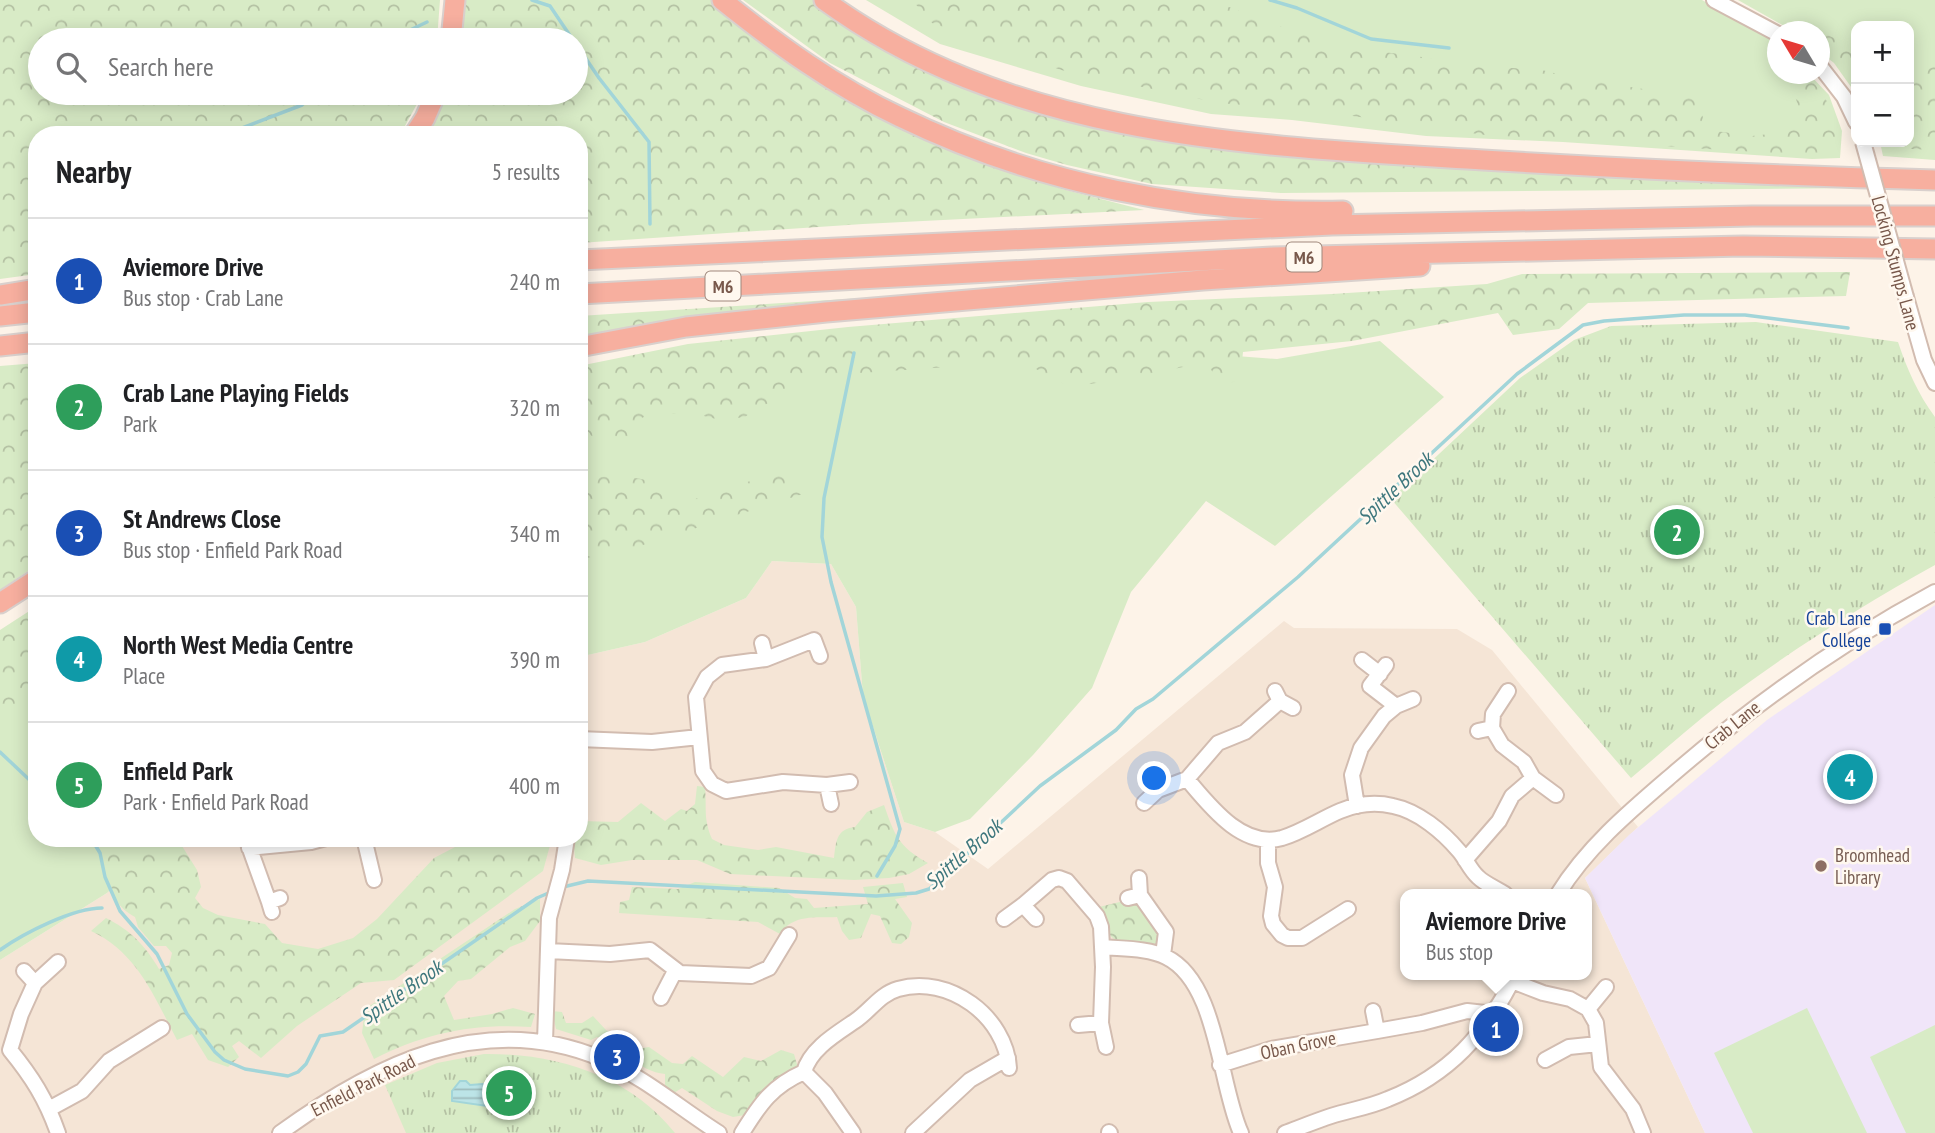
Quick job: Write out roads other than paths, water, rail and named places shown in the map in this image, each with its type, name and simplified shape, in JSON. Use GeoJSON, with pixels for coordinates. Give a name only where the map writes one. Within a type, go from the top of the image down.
{"type":"FeatureCollection","features":[{"type":"Feature","properties":{"kind":"highway"},"geometry":{"type":"LineString","coordinates":[[453,28],[455,0]]}},
{"type":"Feature","properties":{"kind":"highway"},"geometry":{"type":"LineString","coordinates":[[722,0],[793,53],[898,117],[957,143],[1013,163],[1122,193],[1181,203],[1263,210],[1752,216]]}},
{"type":"Feature","properties":{"kind":"highway"},"geometry":{"type":"LineString","coordinates":[[824,0],[901,49],[943,70],[1016,97],[1116,124],[1242,141],[1434,157],[1710,172],[1935,180]]}},
{"type":"Feature","properties":{"kind":"highway"},"geometry":{"type":"LineString","coordinates":[[420,126],[431,105]]}},
{"type":"Feature","properties":{"kind":"highway","name":"M6"},"geometry":{"type":"LineString","coordinates":[[588,260],[1292,226],[1752,216],[1935,216]]}},
{"type":"Feature","properties":{"kind":"highway"},"geometry":{"type":"LineString","coordinates":[[588,345],[686,327],[827,312],[1203,280],[1743,246]]}},
{"type":"Feature","properties":{"kind":"highway","name":"M6"},"geometry":{"type":"LineString","coordinates":[[588,294],[1272,257],[1743,246],[1935,249]]}},
{"type":"Feature","properties":{"kind":"highway"},"geometry":{"type":"LineString","coordinates":[[0,295],[28,290]]}},
{"type":"Feature","properties":{"kind":"highway"},"geometry":{"type":"LineString","coordinates":[[0,316],[28,313]]}},
{"type":"Feature","properties":{"kind":"highway"},"geometry":{"type":"LineString","coordinates":[[0,346],[28,343]]}},
{"type":"Feature","properties":{"kind":"highway"},"geometry":{"type":"LineString","coordinates":[[0,603],[28,585]]}},
{"type":"Feature","properties":{"kind":"street"},"geometry":{"type":"LineString","coordinates":[[1714,0],[1767,29]]}},
{"type":"Feature","properties":{"kind":"street"},"geometry":{"type":"LineString","coordinates":[[1830,80],[1844,97],[1851,112]]}},
{"type":"Feature","properties":{"kind":"street","name":"Locking Stumps Lane"},"geometry":{"type":"LineString","coordinates":[[1864,147],[1921,352],[1935,383]]}},
{"type":"Feature","properties":{"kind":"street","name":"Crab Lane"},"geometry":{"type":"LineString","coordinates":[[1562,889],[1583,859],[1610,830],[1739,718],[1834,651],[1935,592]]}},
{"type":"Feature","properties":{"kind":"street"},"geometry":{"type":"LineString","coordinates":[[820,656],[814,640],[766,659],[722,665],[706,677],[696,697],[698,737],[705,776],[721,790],[792,781],[827,785],[850,782]]}},
{"type":"Feature","properties":{"kind":"street"},"geometry":{"type":"LineString","coordinates":[[762,643],[766,659]]}},
{"type":"Feature","properties":{"kind":"street"},"geometry":{"type":"LineString","coordinates":[[1362,660],[1383,669],[1370,686],[1395,706]]}},
{"type":"Feature","properties":{"kind":"street"},"geometry":{"type":"LineString","coordinates":[[1508,691],[1485,730],[1524,762],[1534,778],[1556,796]]}},
{"type":"Feature","properties":{"kind":"street"},"geometry":{"type":"LineString","coordinates":[[1357,806],[1352,775],[1356,758],[1375,727],[1395,706],[1413,699]]}},
{"type":"Feature","properties":{"kind":"street"},"geometry":{"type":"LineString","coordinates":[[1144,803],[1158,790],[1187,779],[1218,743],[1245,732],[1283,700]]}},
{"type":"Feature","properties":{"kind":"street"},"geometry":{"type":"LineString","coordinates":[[588,739],[652,742],[698,737]]}},
{"type":"Feature","properties":{"kind":"street"},"geometry":{"type":"LineString","coordinates":[[1465,860],[1499,821],[1513,796],[1534,778]]}},
{"type":"Feature","properties":{"kind":"street"},"geometry":{"type":"LineString","coordinates":[[1187,779],[1223,818],[1250,836],[1268,839],[1287,836],[1321,819],[1357,806],[1384,804],[1405,810],[1440,832],[1481,880],[1496,889]]}},
{"type":"Feature","properties":{"kind":"street"},"geometry":{"type":"LineString","coordinates":[[827,785],[831,804]]}},
{"type":"Feature","properties":{"kind":"street"},"geometry":{"type":"LineString","coordinates":[[1268,839],[1268,863],[1275,887],[1271,916],[1277,930],[1288,938],[1301,938],[1348,909]]}},
{"type":"Feature","properties":{"kind":"street"},"geometry":{"type":"LineString","coordinates":[[249,847],[274,904]]}},
{"type":"Feature","properties":{"kind":"street"},"geometry":{"type":"LineString","coordinates":[[366,847],[374,880]]}},
{"type":"Feature","properties":{"kind":"street"},"geometry":{"type":"LineString","coordinates":[[545,1042],[549,918],[565,847]]}},
{"type":"Feature","properties":{"kind":"street"},"geometry":{"type":"LineString","coordinates":[[1139,878],[1134,896],[1166,932],[1163,955]]}},
{"type":"Feature","properties":{"kind":"street"},"geometry":{"type":"LineString","coordinates":[[1004,919],[1052,880],[1063,879],[1097,916],[1104,967],[1101,1023],[1106,1047]]}},
{"type":"Feature","properties":{"kind":"street"},"geometry":{"type":"LineString","coordinates":[[1023,905],[1036,919]]}},
{"type":"Feature","properties":{"kind":"street"},"geometry":{"type":"LineString","coordinates":[[548,951],[610,954],[650,950],[675,971],[685,974],[743,976],[758,974],[769,968],[789,934]]}},
{"type":"Feature","properties":{"kind":"street"},"geometry":{"type":"LineString","coordinates":[[1102,947],[1163,955],[1182,968],[1210,1018],[1230,1106],[1241,1133]]}},
{"type":"Feature","properties":{"kind":"street"},"geometry":{"type":"LineString","coordinates":[[58,962],[35,983],[5,1052],[34,1080],[58,1133]]}},
{"type":"Feature","properties":{"kind":"street"},"geometry":{"type":"LineString","coordinates":[[24,971],[35,983]]}},
{"type":"Feature","properties":{"kind":"street"},"geometry":{"type":"LineString","coordinates":[[661,998],[675,971]]}},
{"type":"Feature","properties":{"kind":"street"},"geometry":{"type":"LineString","coordinates":[[1285,1133],[1309,1129],[1385,1100],[1416,1087],[1444,1069],[1467,1048],[1493,1014],[1513,980]]}},
{"type":"Feature","properties":{"kind":"street"},"geometry":{"type":"LineString","coordinates":[[1518,980],[1543,993],[1570,999],[1588,1009],[1595,1023],[1601,1067],[1633,1109],[1643,1133]]}},
{"type":"Feature","properties":{"kind":"street"},"geometry":{"type":"LineString","coordinates":[[804,1072],[807,1061],[815,1052],[883,996],[897,989],[913,986],[945,989],[965,999],[999,1034],[1007,1048],[1009,1063],[970,1080],[914,1133]]}},
{"type":"Feature","properties":{"kind":"street"},"geometry":{"type":"LineString","coordinates":[[1588,1009],[1606,987]]}},
{"type":"Feature","properties":{"kind":"street"},"geometry":{"type":"LineString","coordinates":[[1373,1011],[1377,1031]]}},
{"type":"Feature","properties":{"kind":"street","name":"Oban Grove"},"geometry":{"type":"LineString","coordinates":[[1220,1065],[1281,1046],[1422,1023],[1466,1011],[1493,1014]]}},
{"type":"Feature","properties":{"kind":"street"},"geometry":{"type":"LineString","coordinates":[[1078,1025],[1101,1023]]}},
{"type":"Feature","properties":{"kind":"street"},"geometry":{"type":"LineString","coordinates":[[49,1109],[82,1091],[108,1061],[162,1028]]}},
{"type":"Feature","properties":{"kind":"street","name":"Enfield Park Road"},"geometry":{"type":"LineString","coordinates":[[280,1133],[342,1091],[398,1064],[444,1047],[488,1040],[524,1039],[545,1042],[602,1059],[627,1072],[719,1133]]}},
{"type":"Feature","properties":{"kind":"street"},"geometry":{"type":"LineString","coordinates":[[1545,1060],[1569,1047],[1598,1044]]}},
{"type":"Feature","properties":{"kind":"street"},"geometry":{"type":"LineString","coordinates":[[742,1133],[770,1092],[785,1080],[804,1072]]}},
{"type":"Feature","properties":{"kind":"street"},"geometry":{"type":"LineString","coordinates":[[804,1072],[825,1093],[853,1133]]}},
{"type":"Feature","properties":{"kind":"water"},"geometry":{"type":"Polygon","coordinates":[[[460,1081],[466,1081],[470,1085],[483,1084],[493,1089],[495,1099],[487,1106],[452,1101],[452,1091],[460,1081]]]}},
{"type":"Feature","properties":{"kind":"waterway"},"geometry":{"type":"LineString","coordinates":[[532,0],[550,6],[565,28]]}},
{"type":"Feature","properties":{"kind":"waterway"},"geometry":{"type":"LineString","coordinates":[[1270,0],[1297,8],[1371,39],[1449,48]]}},
{"type":"Feature","properties":{"kind":"waterway"},"geometry":{"type":"LineString","coordinates":[[414,28],[427,22]]}},
{"type":"Feature","properties":{"kind":"waterway"},"geometry":{"type":"LineString","coordinates":[[588,62],[649,142],[650,224]]}},
{"type":"Feature","properties":{"kind":"waterway"},"geometry":{"type":"LineString","coordinates":[[247,126],[302,105]]}},
{"type":"Feature","properties":{"kind":"waterway","name":"Spittle Brook"},"geometry":{"type":"LineString","coordinates":[[563,887],[588,881],[876,896],[916,893],[929,889],[1040,786],[1116,730],[1136,709],[1153,699],[1298,577],[1517,374],[1583,325],[1684,315],[1745,315],[1848,328]]}},
{"type":"Feature","properties":{"kind":"waterway"},"geometry":{"type":"LineString","coordinates":[[854,353],[824,498],[822,537],[831,582],[900,829],[895,846],[877,876]]}},
{"type":"Feature","properties":{"kind":"waterway","name":"Spittle Brook"},"geometry":{"type":"LineString","coordinates":[[0,752],[28,778]]}},
{"type":"Feature","properties":{"kind":"waterway","name":"Spittle Brook"},"geometry":{"type":"LineString","coordinates":[[96,847],[105,877],[120,911],[157,954],[187,1014],[215,1052],[224,1060],[245,1069],[288,1076],[298,1072],[306,1064],[320,1036],[343,1032],[537,898],[553,891]]}},
{"type":"Feature","properties":{"kind":"waterway"},"geometry":{"type":"LineString","coordinates":[[0,950],[49,923],[77,912],[102,908]]}},
{"type":"Feature","properties":{"kind":"place","name":"Crab Lane Playing Fields"},"geometry":{"type":"Point","coordinates":[1677,532]}},
{"type":"Feature","properties":{"kind":"place","name":"Crab Lane College"},"geometry":{"type":"Point","coordinates":[1885,629]}},
{"type":"Feature","properties":{"kind":"place","name":"North West Media Centre"},"geometry":{"type":"Point","coordinates":[1850,777]}},
{"type":"Feature","properties":{"kind":"place","name":"Broomhead Library"},"geometry":{"type":"Point","coordinates":[1821,866]}},
{"type":"Feature","properties":{"kind":"place","name":"Aviemore Drive"},"geometry":{"type":"Point","coordinates":[1496,1029]}},
{"type":"Feature","properties":{"kind":"place","name":"St Andrews Close"},"geometry":{"type":"Point","coordinates":[617,1057]}},
{"type":"Feature","properties":{"kind":"place","name":"Enfield Park"},"geometry":{"type":"Point","coordinates":[509,1093]}}]}
